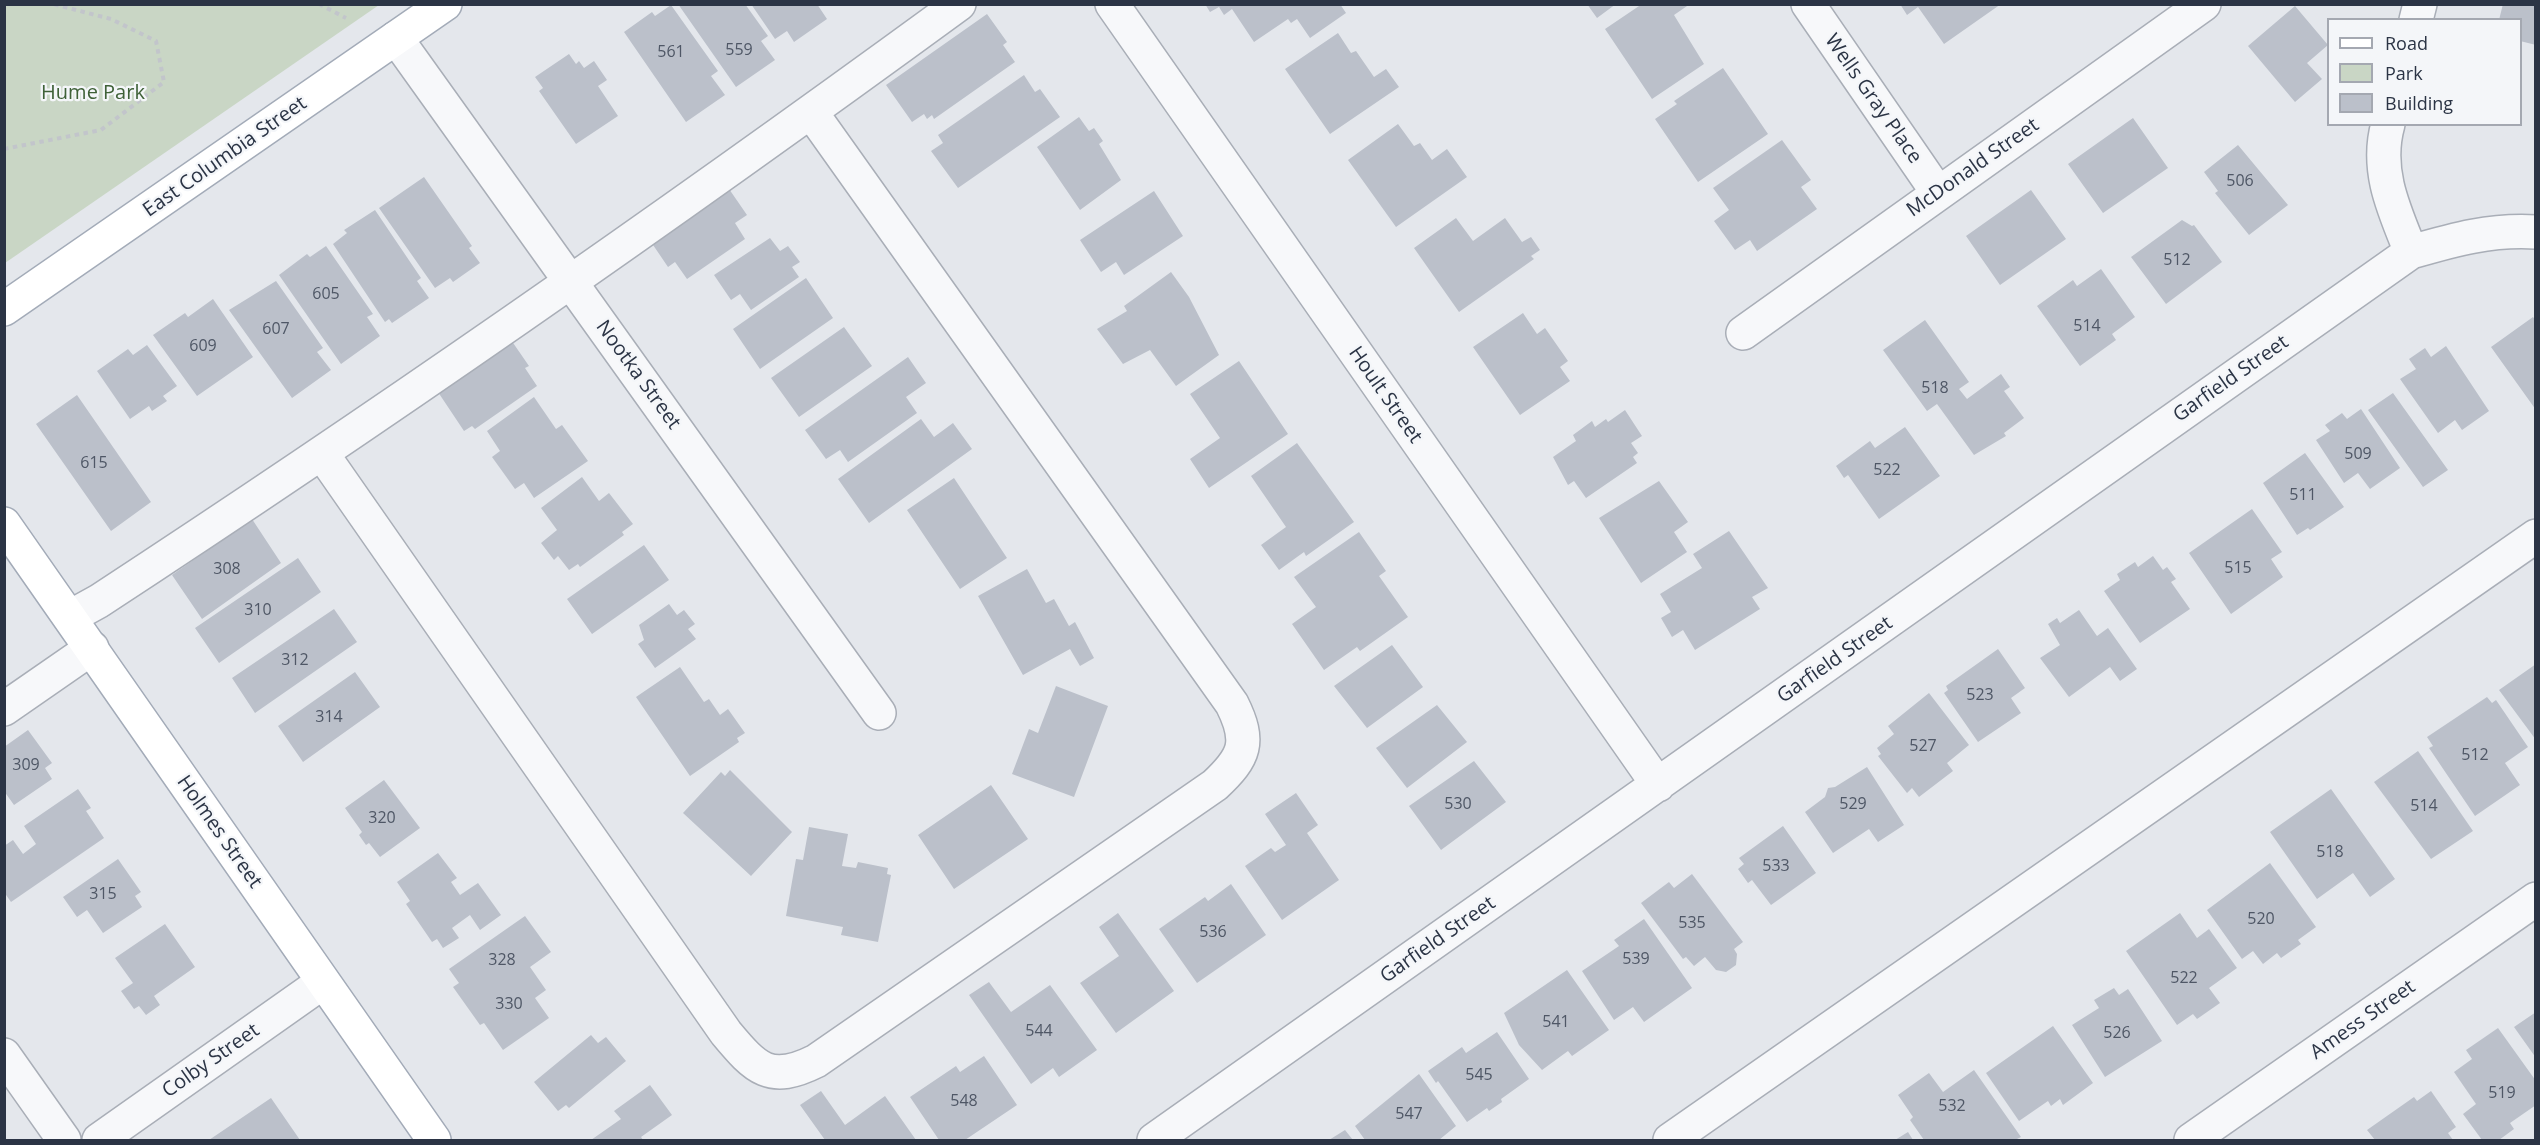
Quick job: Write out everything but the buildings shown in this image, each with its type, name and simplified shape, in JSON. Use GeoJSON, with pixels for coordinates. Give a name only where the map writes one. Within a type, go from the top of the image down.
{"type":"FeatureCollection","features":[{"type":"Feature","properties":{"kind":"main road","name":"East Columbia Street"},"geometry":{"type":"LineString","coordinates":[[4,309],[445,4]]}},
{"type":"Feature","properties":{"kind":"main road","name":"Holmes Street"},"geometry":{"type":"LineString","coordinates":[[4,524],[434,1140]]}},
{"type":"Feature","properties":{"kind":"street"},"geometry":{"type":"LineString","coordinates":[[70,617],[99,601],[323,454],[571,282],[959,4]]}},
{"type":"Feature","properties":{"kind":"street","name":"Hoult Street"},"geometry":{"type":"LineString","coordinates":[[1112,4],[1658,785]]}},
{"type":"Feature","properties":{"kind":"street","name":"Wells Gray Place"},"geometry":{"type":"LineString","coordinates":[[1808,4],[1938,193]]}},
{"type":"Feature","properties":{"kind":"street","name":"McDonald Street"},"geometry":{"type":"LineString","coordinates":[[1743,333],[2204,4]]}},
{"type":"Feature","properties":{"kind":"street","name":"Nootka Street"},"geometry":{"type":"LineString","coordinates":[[396,38],[879,712]]}},
{"type":"Feature","properties":{"kind":"street"},"geometry":{"type":"LineString","coordinates":[[323,454],[726,1033],[743,1054],[762,1068],[780,1073],[796,1070],[816,1061],[1215,785],[1241,757],[1244,740],[1241,722],[1232,704],[811,112]]}},
{"type":"Feature","properties":{"kind":"street"},"geometry":{"type":"LineString","coordinates":[[2388,126],[2385,136],[2385,184],[2411,252]]}},
{"type":"Feature","properties":{"kind":"street","name":"Garfield Street"},"geometry":{"type":"LineString","coordinates":[[1154,1140],[2411,252],[2469,236],[2508,230],[2535,232]]}},
{"type":"Feature","properties":{"kind":"street"},"geometry":{"type":"LineString","coordinates":[[1670,1140],[2535,536]]}},
{"type":"Feature","properties":{"kind":"street"},"geometry":{"type":"LineString","coordinates":[[4,709],[92,648]]}},
{"type":"Feature","properties":{"kind":"street","name":"Amess Street"},"geometry":{"type":"LineString","coordinates":[[2191,1140],[2535,899]]}},
{"type":"Feature","properties":{"kind":"street","name":"Colby Street"},"geometry":{"type":"LineString","coordinates":[[99,1140],[323,981]]}},
{"type":"Feature","properties":{"kind":"street"},"geometry":{"type":"LineString","coordinates":[[4,1055],[64,1140]]}},
{"type":"Feature","properties":{"kind":"path"},"geometry":{"type":"LineString","coordinates":[[4,149],[101,129],[164,82],[156,41],[111,19],[53,4]]}},
{"type":"Feature","properties":{"kind":"path"},"geometry":{"type":"LineString","coordinates":[[319,4],[346,18]]}},
{"type":"Feature","properties":{"kind":"green space","name":"Hume Park"},"geometry":{"type":"Polygon","coordinates":[[[5,4],[379,4],[379,5],[5,263],[5,4]]]}}]}
